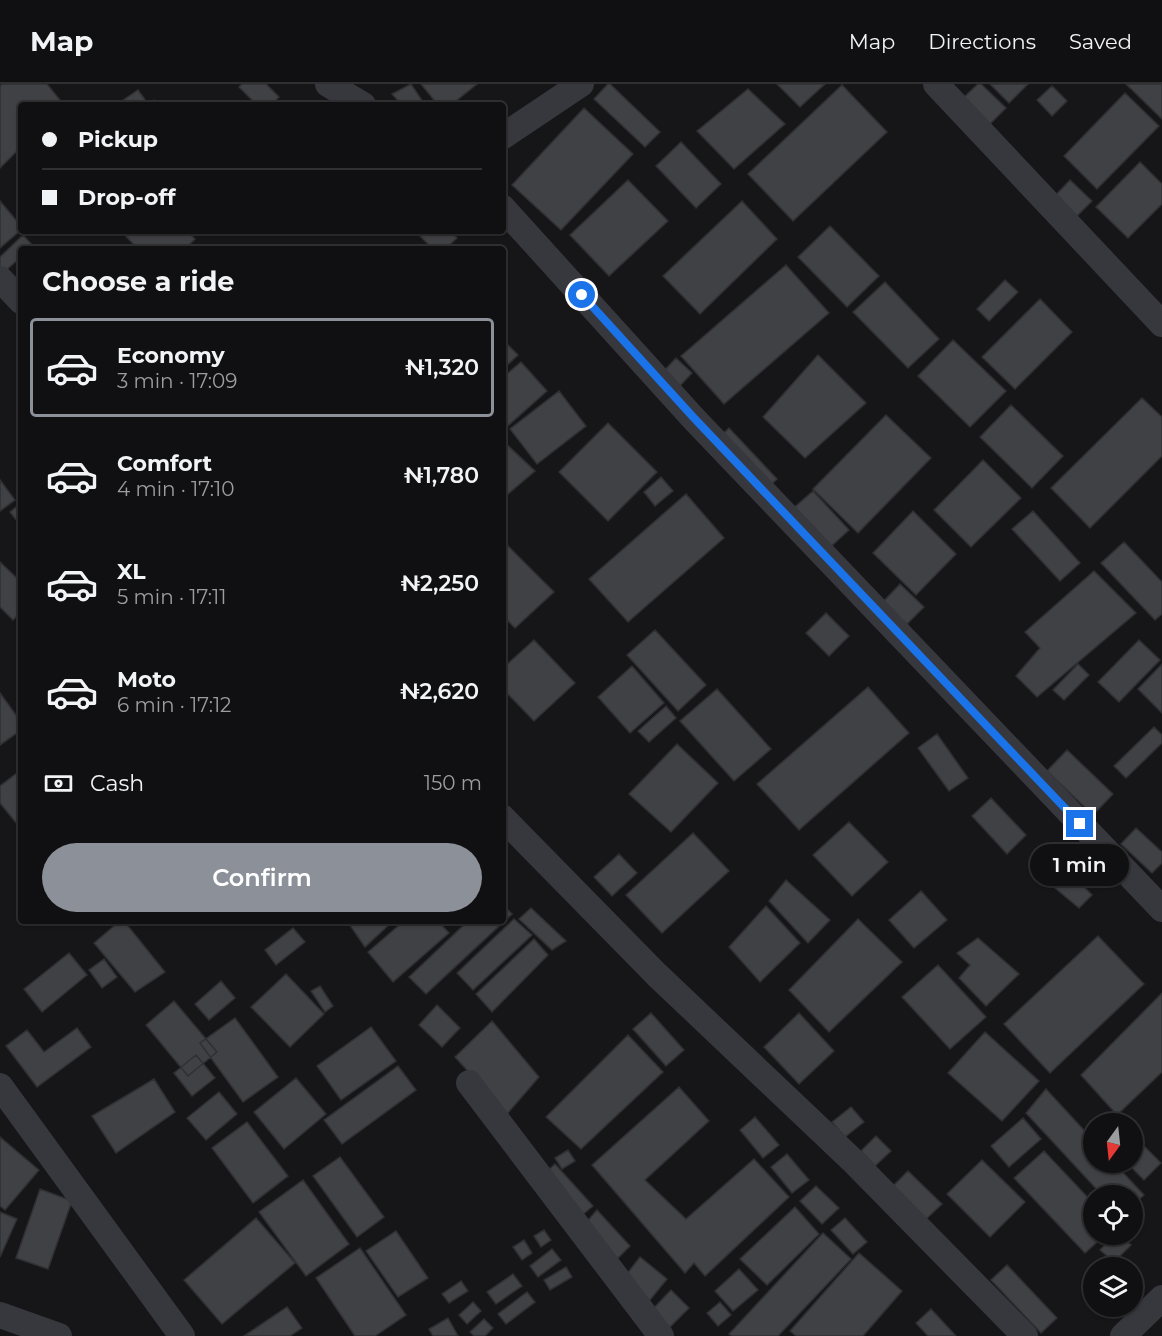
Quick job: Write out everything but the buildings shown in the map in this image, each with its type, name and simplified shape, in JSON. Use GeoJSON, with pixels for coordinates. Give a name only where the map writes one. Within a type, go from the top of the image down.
{"type":"FeatureCollection","features":[{"type":"Feature","properties":{"kind":"street"},"geometry":{"type":"LineString","coordinates":[[328,84],[358,102]]}},
{"type":"Feature","properties":{"kind":"street"},"geometry":{"type":"LineString","coordinates":[[506,135],[581,84]]}},
{"type":"Feature","properties":{"kind":"street"},"geometry":{"type":"LineString","coordinates":[[936,84],[1162,324]]}},
{"type":"Feature","properties":{"kind":"street"},"geometry":{"type":"LineString","coordinates":[[506,211],[694,418],[1162,909]]}},
{"type":"Feature","properties":{"kind":"street"},"geometry":{"type":"LineString","coordinates":[[0,279],[18,298]]}},
{"type":"Feature","properties":{"kind":"street"},"geometry":{"type":"LineString","coordinates":[[506,821],[657,975],[851,1160],[1024,1336]]}},
{"type":"Feature","properties":{"kind":"street"},"geometry":{"type":"LineString","coordinates":[[469,1083],[661,1336]]}},
{"type":"Feature","properties":{"kind":"street"},"geometry":{"type":"LineString","coordinates":[[0,1086],[182,1336]]}},
{"type":"Feature","properties":{"kind":"street"},"geometry":{"type":"LineString","coordinates":[[1123,1336],[1162,1298]]}},
{"type":"Feature","properties":{"kind":"street"},"geometry":{"type":"LineString","coordinates":[[0,1315],[59,1336]]}},
{"type":"Feature","properties":{"kind":"route"},"geometry":{"type":"LineString","coordinates":[[582,295],[694,418],[1080,824]]}}]}
